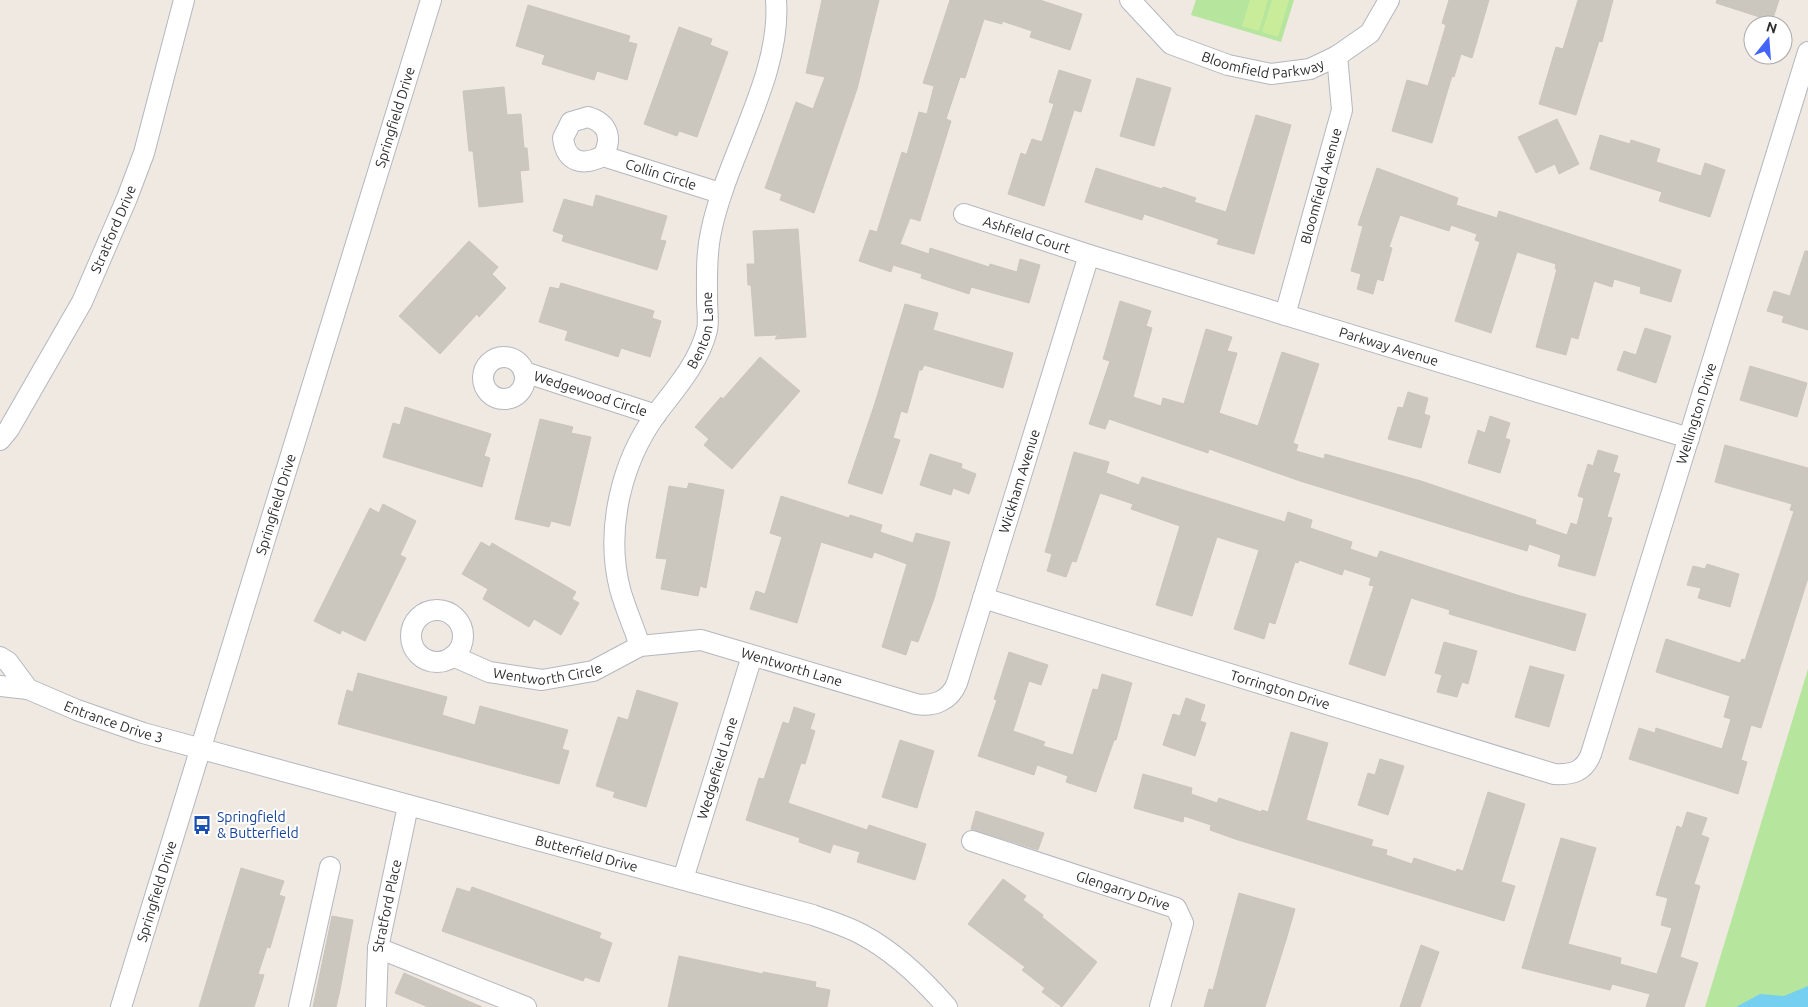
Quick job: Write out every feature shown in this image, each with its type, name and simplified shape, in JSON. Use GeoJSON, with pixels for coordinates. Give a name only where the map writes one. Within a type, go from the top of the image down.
{"type":"FeatureCollection","features":[{"type":"Feature","properties":{"kind":"street","name":"Stratford Drive"},"geometry":{"type":"LineString","coordinates":[[0,440],[14,421],[82,302],[127,198],[144,153],[184,0]]}},
{"type":"Feature","properties":{"kind":"street","name":"Springfield Drive"},"geometry":{"type":"LineString","coordinates":[[121,1007],[431,0]]}},
{"type":"Feature","properties":{"kind":"street","name":"Benton Lane"},"geometry":{"type":"LineString","coordinates":[[640,646],[619,588],[614,537],[622,486],[633,452],[656,415],[688,375],[708,329],[706,271],[710,233],[720,193],[770,58],[777,13],[776,0]]}},
{"type":"Feature","properties":{"kind":"street","name":"Bloomfield Parkway"},"geometry":{"type":"LineString","coordinates":[[1130,0],[1171,44],[1228,65],[1271,74],[1310,69],[1337,56],[1370,33],[1389,0]]}},
{"type":"Feature","properties":{"kind":"street","name":"Wellington Drive"},"geometry":{"type":"LineString","coordinates":[[1578,772],[1585,765],[1591,754],[1808,52]]}},
{"type":"Feature","properties":{"kind":"street","name":"Bloomfield Avenue"},"geometry":{"type":"LineString","coordinates":[[1285,315],[1342,110],[1337,56]]}},
{"type":"Feature","properties":{"kind":"street","name":"Collin Circle"},"geometry":{"type":"LineString","coordinates":[[603,156],[720,193]]}},
{"type":"Feature","properties":{"kind":"street","name":"Ashfield Court"},"geometry":{"type":"LineString","coordinates":[[964,214],[1089,255]]}},
{"type":"Feature","properties":{"kind":"street","name":"Parkway Avenue"},"geometry":{"type":"LineString","coordinates":[[1089,255],[1689,438]]}},
{"type":"Feature","properties":{"kind":"street","name":"Wickham Avenue"},"geometry":{"type":"LineString","coordinates":[[941,702],[956,687],[1089,255]]}},
{"type":"Feature","properties":{"kind":"street","name":"Wedgewood Circle"},"geometry":{"type":"LineString","coordinates":[[524,372],[656,415]]}},
{"type":"Feature","properties":{"kind":"street","name":"Torrington Drive"},"geometry":{"type":"LineString","coordinates":[[983,598],[1554,774],[1578,772]]}},
{"type":"Feature","properties":{"kind":"street","name":"Wentworth Lane"},"geometry":{"type":"LineString","coordinates":[[640,646],[701,640],[916,704],[927,705],[941,702]]}},
{"type":"Feature","properties":{"kind":"street","name":"Wentworth Circle"},"geometry":{"type":"LineString","coordinates":[[453,656],[489,672],[542,680],[593,671],[640,646]]}},
{"type":"Feature","properties":{"kind":"street","name":"Wedgefield Lane"},"geometry":{"type":"LineString","coordinates":[[683,880],[752,656]]}},
{"type":"Feature","properties":{"kind":"street"},"geometry":{"type":"LineString","coordinates":[[0,657],[8,662],[28,689]]}},
{"type":"Feature","properties":{"kind":"street","name":"Entrance Drive 3"},"geometry":{"type":"LineString","coordinates":[[0,686],[28,689],[77,710],[143,733],[201,747]]}},
{"type":"Feature","properties":{"kind":"street","name":"Butterfield Drive"},"geometry":{"type":"LineString","coordinates":[[201,747],[408,806],[813,915],[860,933],[904,962],[947,1007]]}},
{"type":"Feature","properties":{"kind":"street","name":"Stratford Place"},"geometry":{"type":"LineString","coordinates":[[376,1007],[378,948],[408,806]]}},
{"type":"Feature","properties":{"kind":"street","name":"Glengarry Drive"},"geometry":{"type":"LineString","coordinates":[[972,841],[1176,908],[1183,924],[1160,1007]]}},
{"type":"Feature","properties":{"kind":"street"},"geometry":{"type":"LineString","coordinates":[[299,1007],[330,866]]}},
{"type":"Feature","properties":{"kind":"street"},"geometry":{"type":"LineString","coordinates":[[378,948],[526,1007]]}},
{"type":"Feature","properties":{"kind":"green space"},"geometry":{"type":"Polygon","coordinates":[[[1196,0],[1294,0],[1281,42],[1191,15],[1196,0]]]}},
{"type":"Feature","properties":{"kind":"green space"},"geometry":{"type":"Polygon","coordinates":[[[1250,0],[1268,0],[1259,31],[1242,26],[1250,0]]]}},
{"type":"Feature","properties":{"kind":"green space"},"geometry":{"type":"Polygon","coordinates":[[[1272,0],[1289,0],[1278,37],[1262,32],[1272,0]]]}},
{"type":"Feature","properties":{"kind":"green space"},"geometry":{"type":"Polygon","coordinates":[[[1808,669],[1808,1007],[1705,1007],[1808,669]]]}},
{"type":"Feature","properties":{"kind":"water"},"geometry":{"type":"Polygon","coordinates":[[[1808,986],[1808,1007],[1736,1007],[1760,994],[1784,996],[1808,986]]]}},
{"type":"Feature","properties":{"kind":"building"},"geometry":{"type":"Polygon","coordinates":[[[822,0],[879,0],[857,89],[814,213],[780,200],[782,194],[765,188],[796,102],[813,109],[825,77],[806,73],[822,0]]]}},
{"type":"Feature","properties":{"kind":"building"},"geometry":{"type":"Polygon","coordinates":[[[950,0],[1040,0],[1082,14],[1070,50],[1030,37],[1032,31],[1002,21],[1002,24],[984,19],[965,78],[960,77],[946,119],[951,121],[920,221],[910,218],[900,244],[929,254],[930,248],[989,267],[990,264],[1017,272],[1020,259],[1040,265],[1029,303],[971,287],[969,294],[921,278],[922,274],[893,265],[891,272],[859,261],[870,230],[877,232],[902,152],[907,154],[919,112],[927,114],[934,86],[923,83],[950,0]]]}},
{"type":"Feature","properties":{"kind":"building"},"geometry":{"type":"Polygon","coordinates":[[[1449,0],[1489,0],[1472,58],[1461,54],[1454,77],[1452,76],[1432,143],[1392,131],[1407,80],[1428,86],[1446,25],[1442,23],[1449,0]]]}},
{"type":"Feature","properties":{"kind":"building"},"geometry":{"type":"Polygon","coordinates":[[[1578,0],[1613,0],[1602,42],[1599,41],[1576,115],[1539,104],[1556,47],[1563,49],[1578,0]]]}},
{"type":"Feature","properties":{"kind":"building"},"geometry":{"type":"Polygon","coordinates":[[[1717,0],[1779,0],[1774,15],[1753,15],[1716,3],[1717,0]]]}},
{"type":"Feature","properties":{"kind":"building"},"geometry":{"type":"Polygon","coordinates":[[[528,5],[630,36],[628,42],[637,44],[627,80],[597,71],[594,80],[542,64],[545,55],[516,46],[528,5]]]}},
{"type":"Feature","properties":{"kind":"building"},"geometry":{"type":"Polygon","coordinates":[[[679,27],[712,39],[710,45],[728,52],[697,137],[679,131],[677,136],[644,124],[679,27]]]}},
{"type":"Feature","properties":{"kind":"building"},"geometry":{"type":"Polygon","coordinates":[[[1059,70],[1091,80],[1081,112],[1074,110],[1044,206],[1008,194],[1021,153],[1026,155],[1032,139],[1042,142],[1054,104],[1049,102],[1059,70]]]}},
{"type":"Feature","properties":{"kind":"building"},"geometry":{"type":"Polygon","coordinates":[[[1137,78],[1171,88],[1154,146],[1120,136],[1137,78]]]}},
{"type":"Feature","properties":{"kind":"building"},"geometry":{"type":"Polygon","coordinates":[[[504,87],[507,115],[521,114],[524,148],[527,148],[529,170],[520,171],[523,202],[479,207],[473,151],[469,151],[463,91],[504,87]]]}},
{"type":"Feature","properties":{"kind":"building"},"geometry":{"type":"Polygon","coordinates":[[[1256,115],[1291,125],[1254,254],[1217,244],[1219,239],[1144,214],[1142,220],[1085,202],[1096,168],[1196,198],[1194,202],[1226,212],[1256,115]]]}},
{"type":"Feature","properties":{"kind":"building"},"geometry":{"type":"Polygon","coordinates":[[[1557,119],[1579,164],[1559,174],[1555,164],[1536,173],[1518,137],[1557,119]]]}},
{"type":"Feature","properties":{"kind":"building"},"geometry":{"type":"Polygon","coordinates":[[[1600,135],[1630,144],[1631,140],[1660,149],[1656,162],[1701,176],[1705,163],[1725,170],[1710,217],[1659,201],[1662,192],[1590,169],[1600,135]]]}},
{"type":"Feature","properties":{"kind":"building"},"geometry":{"type":"Polygon","coordinates":[[[1377,168],[1458,198],[1456,205],[1497,218],[1499,211],[1681,270],[1671,302],[1640,293],[1641,287],[1614,279],[1612,287],[1594,281],[1578,339],[1571,337],[1566,355],[1536,347],[1557,269],[1555,269],[1556,264],[1517,252],[1491,333],[1455,321],[1480,242],[1475,240],[1477,234],[1451,225],[1449,231],[1400,215],[1389,247],[1392,248],[1383,281],[1377,279],[1373,294],[1357,289],[1361,274],[1351,271],[1363,226],[1358,225],[1377,168]]]}},
{"type":"Feature","properties":{"kind":"building"},"geometry":{"type":"Polygon","coordinates":[[[596,195],[667,216],[660,240],[666,241],[657,270],[562,241],[564,235],[553,231],[564,199],[593,207],[596,195]]]}},
{"type":"Feature","properties":{"kind":"building"},"geometry":{"type":"Polygon","coordinates":[[[798,229],[806,337],[775,339],[778,335],[755,336],[751,285],[748,285],[747,264],[755,264],[753,231],[798,229]]]}},
{"type":"Feature","properties":{"kind":"building"},"geometry":{"type":"Polygon","coordinates":[[[469,241],[498,267],[492,274],[506,288],[479,317],[477,314],[440,354],[399,316],[469,241]]]}},
{"type":"Feature","properties":{"kind":"building"},"geometry":{"type":"Polygon","coordinates":[[[1805,251],[1808,251],[1808,330],[1782,322],[1784,316],[1767,311],[1774,291],[1790,296],[1805,251]]]}},
{"type":"Feature","properties":{"kind":"building"},"geometry":{"type":"Polygon","coordinates":[[[561,283],[654,311],[652,318],[661,321],[650,357],[621,348],[618,357],[565,340],[568,331],[539,322],[550,287],[559,289],[561,283]]]}},
{"type":"Feature","properties":{"kind":"building"},"geometry":{"type":"Polygon","coordinates":[[[1120,301],[1151,311],[1146,326],[1152,328],[1133,397],[1161,406],[1163,398],[1184,404],[1206,329],[1232,337],[1227,351],[1237,353],[1219,413],[1258,426],[1282,352],[1319,364],[1293,443],[1298,445],[1296,451],[1324,459],[1325,454],[1421,481],[1536,520],[1535,524],[1567,535],[1571,523],[1577,525],[1584,498],[1578,496],[1588,464],[1593,466],[1598,450],[1618,456],[1613,472],[1620,474],[1607,517],[1612,518],[1595,576],[1558,566],[1561,555],[1529,544],[1527,551],[1300,481],[1209,449],[1208,453],[1109,419],[1105,429],[1089,424],[1110,361],[1103,359],[1120,301]]]}},
{"type":"Feature","properties":{"kind":"building"},"geometry":{"type":"Polygon","coordinates":[[[905,304],[938,313],[933,330],[1013,353],[1003,388],[924,365],[922,370],[919,370],[907,413],[901,411],[893,438],[900,440],[882,494],[848,483],[905,304]]]}},
{"type":"Feature","properties":{"kind":"building"},"geometry":{"type":"Polygon","coordinates":[[[1645,328],[1671,336],[1656,383],[1617,370],[1624,351],[1636,355],[1645,328]]]}},
{"type":"Feature","properties":{"kind":"building"},"geometry":{"type":"Polygon","coordinates":[[[760,357],[800,391],[732,469],[704,445],[709,439],[695,427],[760,357]]]}},
{"type":"Feature","properties":{"kind":"building"},"geometry":{"type":"Polygon","coordinates":[[[1750,366],[1807,383],[1797,417],[1740,400],[1750,366]]]}},
{"type":"Feature","properties":{"kind":"building"},"geometry":{"type":"Polygon","coordinates":[[[1408,392],[1428,398],[1424,414],[1430,416],[1421,448],[1388,439],[1398,407],[1403,408],[1408,392]]]}},
{"type":"Feature","properties":{"kind":"building"},"geometry":{"type":"Polygon","coordinates":[[[405,407],[491,434],[484,456],[490,458],[482,487],[383,457],[393,423],[400,425],[405,407]]]}},
{"type":"Feature","properties":{"kind":"building"},"geometry":{"type":"Polygon","coordinates":[[[1490,416],[1510,423],[1505,438],[1510,440],[1500,473],[1468,463],[1478,430],[1485,433],[1490,416]]]}},
{"type":"Feature","properties":{"kind":"building"},"geometry":{"type":"Polygon","coordinates":[[[540,419],[573,427],[571,433],[591,437],[570,526],[551,521],[549,527],[515,519],[540,419]]]}},
{"type":"Feature","properties":{"kind":"building"},"geometry":{"type":"Polygon","coordinates":[[[1725,445],[1808,468],[1808,578],[1761,728],[1751,725],[1741,760],[1747,762],[1738,794],[1629,759],[1639,728],[1655,733],[1656,728],[1722,749],[1731,719],[1724,717],[1730,696],[1656,672],[1666,639],[1740,663],[1742,659],[1745,660],[1794,511],[1790,510],[1792,504],[1715,482],[1725,445]]]}},
{"type":"Feature","properties":{"kind":"building"},"geometry":{"type":"Polygon","coordinates":[[[1074,452],[1109,462],[1106,473],[1139,485],[1142,477],[1285,522],[1288,512],[1312,520],[1310,528],[1352,542],[1350,549],[1377,558],[1380,551],[1517,595],[1586,614],[1575,651],[1449,614],[1450,610],[1411,598],[1385,676],[1349,664],[1374,586],[1369,585],[1371,578],[1344,569],[1342,575],[1299,560],[1298,563],[1295,562],[1275,624],[1269,622],[1264,639],[1234,629],[1259,550],[1217,537],[1192,616],[1156,605],[1180,526],[1131,509],[1133,504],[1100,493],[1076,562],[1072,561],[1066,577],[1047,571],[1052,554],[1045,552],[1074,452]]]}},
{"type":"Feature","properties":{"kind":"building"},"geometry":{"type":"Polygon","coordinates":[[[930,454],[962,464],[961,468],[976,474],[969,494],[953,488],[951,495],[920,485],[930,454]]]}},
{"type":"Feature","properties":{"kind":"building"},"geometry":{"type":"Polygon","coordinates":[[[689,483],[724,490],[706,588],[700,586],[698,596],[661,589],[667,559],[656,558],[669,486],[687,489],[689,483]]]}},
{"type":"Feature","properties":{"kind":"building"},"geometry":{"type":"Polygon","coordinates":[[[781,496],[849,518],[850,515],[882,525],[880,532],[913,543],[916,533],[950,542],[934,599],[918,642],[911,640],[906,655],[882,647],[907,564],[874,552],[872,558],[821,542],[797,623],[750,609],[756,591],[765,594],[782,537],[770,533],[781,496]]]}},
{"type":"Feature","properties":{"kind":"building"},"geometry":{"type":"Polygon","coordinates":[[[383,504],[416,521],[400,555],[406,558],[365,641],[342,630],[340,634],[314,621],[370,508],[379,513],[383,504]]]}},
{"type":"Feature","properties":{"kind":"building"},"geometry":{"type":"Polygon","coordinates":[[[481,542],[490,547],[492,543],[576,592],[572,599],[579,603],[561,635],[534,619],[529,627],[483,599],[488,589],[462,574],[481,542]]]}},
{"type":"Feature","properties":{"kind":"building"},"geometry":{"type":"Polygon","coordinates":[[[1707,564],[1739,574],[1730,607],[1698,598],[1701,588],[1687,585],[1693,566],[1705,569],[1707,564]]]}},
{"type":"Feature","properties":{"kind":"building"},"geometry":{"type":"Polygon","coordinates":[[[1444,642],[1477,651],[1468,684],[1462,682],[1457,697],[1437,692],[1442,675],[1435,673],[1444,642]]]}},
{"type":"Feature","properties":{"kind":"building"},"geometry":{"type":"Polygon","coordinates":[[[1009,652],[1048,665],[1041,685],[1029,681],[1013,731],[1045,742],[1043,746],[1073,755],[1093,689],[1098,690],[1102,674],[1132,683],[1116,740],[1114,740],[1096,792],[1066,782],[1068,776],[1037,765],[1034,775],[978,756],[997,700],[994,699],[1009,652]]]}},
{"type":"Feature","properties":{"kind":"building"},"geometry":{"type":"Polygon","coordinates":[[[1530,666],[1564,675],[1549,727],[1515,717],[1530,666]]]}},
{"type":"Feature","properties":{"kind":"building"},"geometry":{"type":"Polygon","coordinates":[[[358,673],[447,697],[442,715],[475,725],[480,706],[568,730],[562,749],[569,751],[559,784],[338,724],[347,690],[353,692],[358,673]]]}},
{"type":"Feature","properties":{"kind":"building"},"geometry":{"type":"Polygon","coordinates":[[[637,690],[678,703],[646,807],[613,797],[615,792],[596,786],[618,717],[628,720],[637,690]]]}},
{"type":"Feature","properties":{"kind":"building"},"geometry":{"type":"Polygon","coordinates":[[[1186,698],[1205,705],[1200,721],[1206,723],[1195,756],[1163,745],[1173,714],[1180,716],[1186,698]]]}},
{"type":"Feature","properties":{"kind":"building"},"geometry":{"type":"Polygon","coordinates":[[[794,707],[815,714],[810,729],[815,731],[805,764],[801,763],[788,803],[867,830],[869,825],[926,844],[915,880],[857,862],[860,852],[833,844],[830,853],[799,842],[800,838],[746,820],[759,778],[764,779],[783,722],[789,724],[794,707]]]}},
{"type":"Feature","properties":{"kind":"building"},"geometry":{"type":"Polygon","coordinates":[[[1291,732],[1328,743],[1306,820],[1373,840],[1371,846],[1387,850],[1386,855],[1412,864],[1414,858],[1456,872],[1457,869],[1463,871],[1488,792],[1525,804],[1501,882],[1515,886],[1504,921],[1235,839],[1210,830],[1211,825],[1184,816],[1183,822],[1134,808],[1143,774],[1192,788],[1191,794],[1217,803],[1219,798],[1261,812],[1262,810],[1268,812],[1291,732]]]}},
{"type":"Feature","properties":{"kind":"building"},"geometry":{"type":"Polygon","coordinates":[[[900,740],[934,751],[917,808],[882,797],[900,740]]]}},
{"type":"Feature","properties":{"kind":"building"},"geometry":{"type":"Polygon","coordinates":[[[1380,759],[1404,766],[1388,815],[1358,805],[1368,773],[1375,775],[1380,759]]]}},
{"type":"Feature","properties":{"kind":"building"},"geometry":{"type":"Polygon","coordinates":[[[976,811],[1044,833],[1038,850],[971,829],[976,811]]]}},
{"type":"Feature","properties":{"kind":"building"},"geometry":{"type":"Polygon","coordinates":[[[1687,812],[1707,818],[1701,835],[1709,838],[1694,884],[1700,886],[1680,957],[1698,963],[1684,1007],[1646,1007],[1650,994],[1612,984],[1610,990],[1522,968],[1561,838],[1596,848],[1568,944],[1621,958],[1620,964],[1657,974],[1672,928],[1661,925],[1668,898],[1656,895],[1677,826],[1682,828],[1687,812]]]}},
{"type":"Feature","properties":{"kind":"building"},"geometry":{"type":"Polygon","coordinates":[[[241,868],[284,881],[279,895],[285,897],[270,948],[267,947],[258,974],[264,975],[254,1007],[199,1007],[241,868]]]}},
{"type":"Feature","properties":{"kind":"building"},"geometry":{"type":"Polygon","coordinates":[[[1003,879],[1026,896],[1023,900],[1043,915],[1042,917],[1097,962],[1062,1007],[1042,992],[1045,988],[1022,970],[1025,967],[968,924],[1003,879]]]}},
{"type":"Feature","properties":{"kind":"building"},"geometry":{"type":"Polygon","coordinates":[[[472,887],[601,933],[599,938],[612,943],[599,982],[585,977],[583,981],[442,931],[457,888],[470,892],[472,887]]]}},
{"type":"Feature","properties":{"kind":"building"},"geometry":{"type":"Polygon","coordinates":[[[1239,893],[1295,909],[1286,940],[1265,1007],[1204,1007],[1209,989],[1213,990],[1239,893]]]}},
{"type":"Feature","properties":{"kind":"building"},"geometry":{"type":"Polygon","coordinates":[[[332,916],[353,920],[340,990],[336,1007],[313,1007],[332,916]]]}},
{"type":"Feature","properties":{"kind":"building"},"geometry":{"type":"Polygon","coordinates":[[[1421,945],[1439,952],[1420,1007],[1400,1007],[1421,945]]]}},
{"type":"Feature","properties":{"kind":"building"},"geometry":{"type":"Polygon","coordinates":[[[679,956],[763,974],[763,972],[816,982],[815,987],[830,990],[827,1007],[668,1007],[679,956]]]}},
{"type":"Feature","properties":{"kind":"building"},"geometry":{"type":"Polygon","coordinates":[[[404,973],[482,1007],[428,1007],[395,993],[404,973]]]}},
{"type":"Feature","properties":{"kind":"place","name":"Springfield & Butterfield"},"geometry":{"type":"Point","coordinates":[202,825]}}]}
